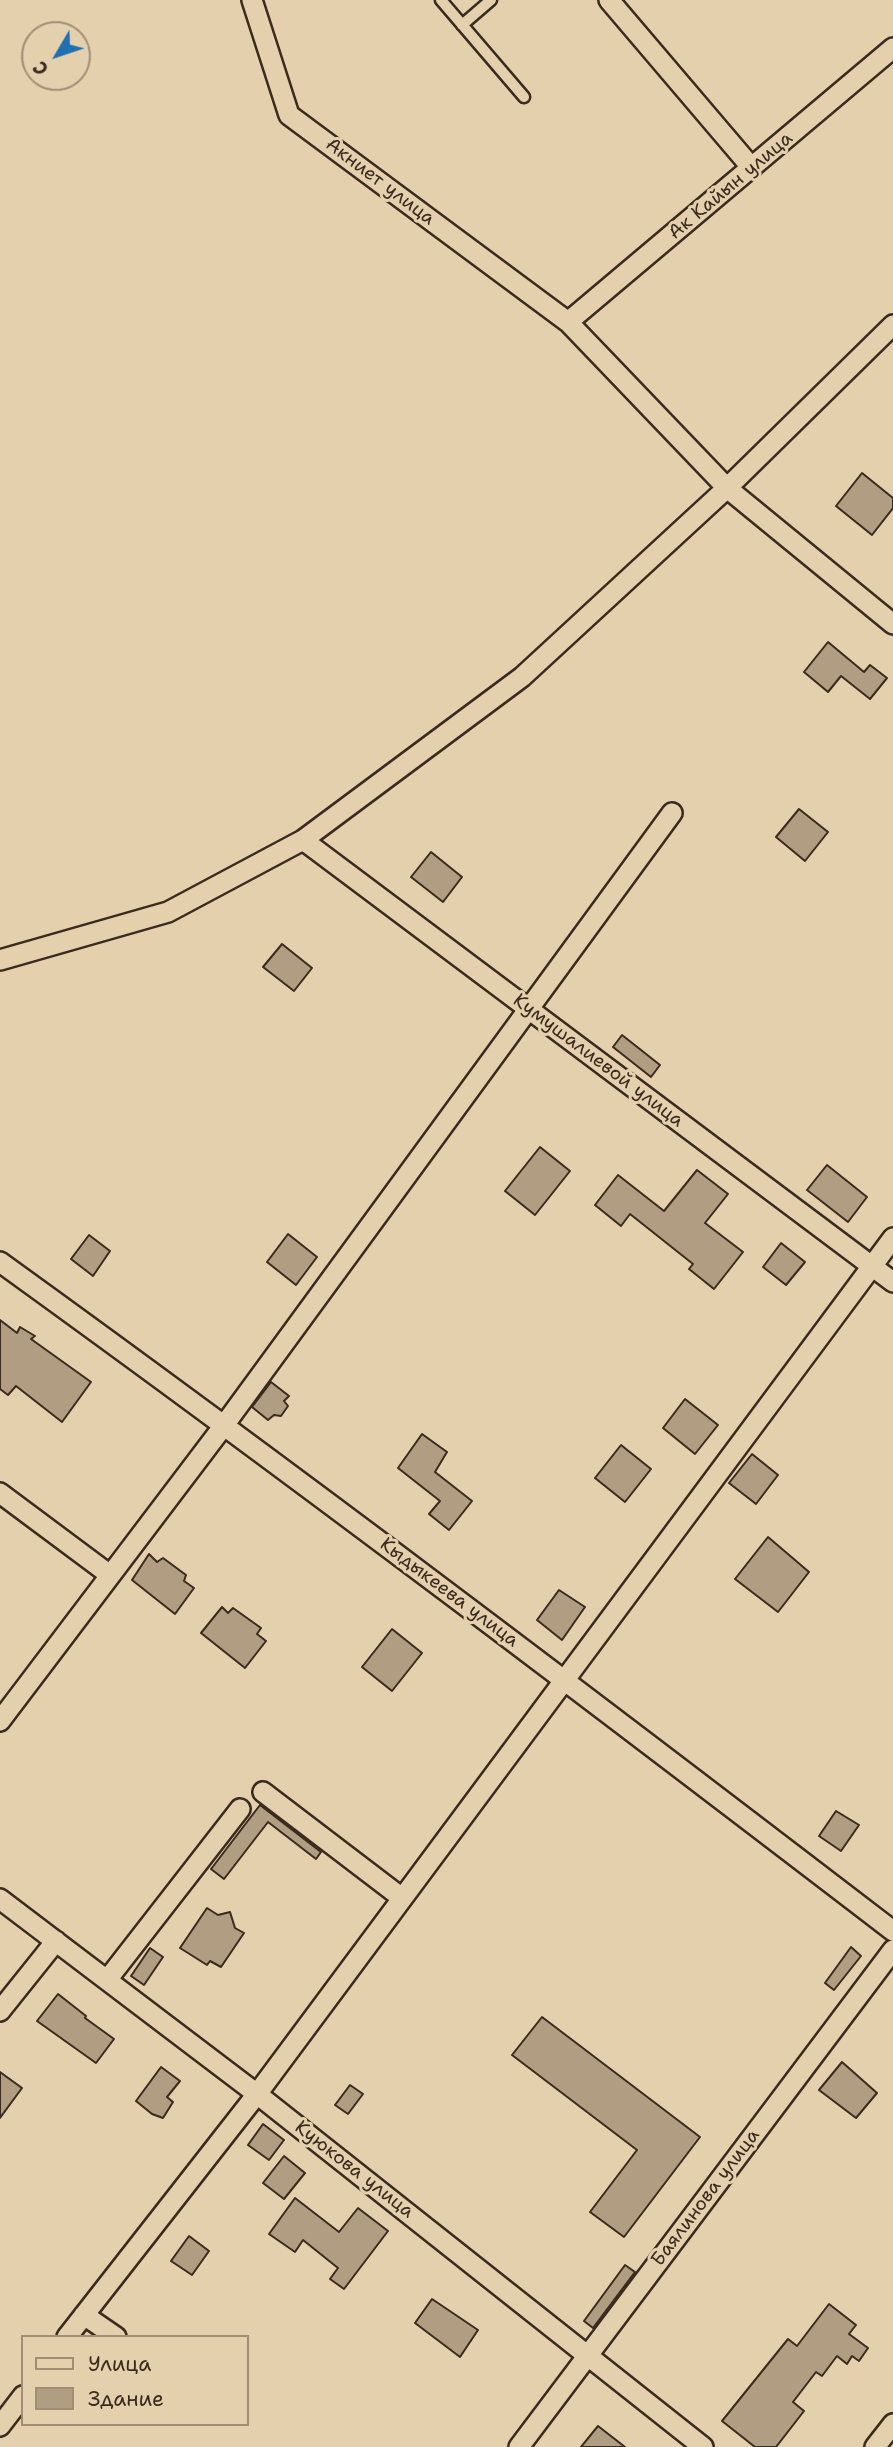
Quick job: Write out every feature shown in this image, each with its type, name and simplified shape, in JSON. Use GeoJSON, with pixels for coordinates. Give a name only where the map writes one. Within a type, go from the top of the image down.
{"type":"FeatureCollection","features":[{"type":"Feature","properties":{"kind":"street","name":"Акниет улица"},"geometry":{"type":"LineString","coordinates":[[252,0],[289,115],[568,322],[727,488],[893,624]]}},
{"type":"Feature","properties":{"kind":"street"},"geometry":{"type":"LineString","coordinates":[[609,0],[752,168]]}},
{"type":"Feature","properties":{"kind":"street","name":"Ак Кайын улица"},"geometry":{"type":"LineString","coordinates":[[568,322],[893,48]]}},
{"type":"Feature","properties":{"kind":"street"},"geometry":{"type":"LineString","coordinates":[[0,960],[168,912],[303,840],[522,677],[727,488],[893,325]]}},
{"type":"Feature","properties":{"kind":"street"},"geometry":{"type":"LineString","coordinates":[[0,1721],[225,1424],[672,813]]}},
{"type":"Feature","properties":{"kind":"street","name":"Кумушалиевой улица"},"geometry":{"type":"LineString","coordinates":[[303,840],[893,1282]]}},
{"type":"Feature","properties":{"kind":"street"},"geometry":{"type":"LineString","coordinates":[[68,2335],[257,2094],[893,1238]]}},
{"type":"Feature","properties":{"kind":"street","name":"Кыдыкеева улица"},"geometry":{"type":"LineString","coordinates":[[0,1262],[225,1424],[893,1931]]}},
{"type":"Feature","properties":{"kind":"street"},"geometry":{"type":"LineString","coordinates":[[0,1493],[110,1575]]}},
{"type":"Feature","properties":{"kind":"street"},"geometry":{"type":"LineString","coordinates":[[263,1792],[402,1898]]}},
{"type":"Feature","properties":{"kind":"street"},"geometry":{"type":"LineString","coordinates":[[107,1980],[240,1809]]}},
{"type":"Feature","properties":{"kind":"street","name":"Куюкова улица"},"geometry":{"type":"LineString","coordinates":[[0,1899],[257,2094],[589,2354],[703,2447]]}},
{"type":"Feature","properties":{"kind":"street"},"geometry":{"type":"LineString","coordinates":[[0,2011],[56,1941]]}},
{"type":"Feature","properties":{"kind":"street","name":"Баялинова улица"},"geometry":{"type":"LineString","coordinates":[[519,2447],[893,1950]]}},
{"type":"Feature","properties":{"kind":"street"},"geometry":{"type":"LineString","coordinates":[[83,2315],[113,2335]]}},
{"type":"Feature","properties":{"kind":"street"},"geometry":{"type":"LineString","coordinates":[[0,2426],[21,2399]]}},
{"type":"Feature","properties":{"kind":"street"},"geometry":{"type":"LineString","coordinates":[[875,2447],[893,2424]]}},
{"type":"Feature","properties":{"kind":"lane"},"geometry":{"type":"LineString","coordinates":[[441,0],[524,97]]}},
{"type":"Feature","properties":{"kind":"lane"},"geometry":{"type":"LineString","coordinates":[[462,24],[491,0]]}},
{"type":"Feature","properties":{"kind":"building"},"geometry":{"type":"Polygon","coordinates":[[[862,473],[893,498],[893,508],[872,535],[836,506],[862,473]]]}},
{"type":"Feature","properties":{"kind":"building"},"geometry":{"type":"Polygon","coordinates":[[[828,642],[864,672],[870,665],[887,678],[870,699],[841,676],[828,692],[804,672],[828,642]]]}},
{"type":"Feature","properties":{"kind":"building"},"geometry":{"type":"Polygon","coordinates":[[[799,809],[828,832],[805,861],[776,837],[799,809]]]}},
{"type":"Feature","properties":{"kind":"building"},"geometry":{"type":"Polygon","coordinates":[[[431,852],[462,877],[443,902],[411,877],[431,852]]]}},
{"type":"Feature","properties":{"kind":"building"},"geometry":{"type":"Polygon","coordinates":[[[282,944],[312,968],[294,991],[263,967],[282,944]]]}},
{"type":"Feature","properties":{"kind":"building"},"geometry":{"type":"Polygon","coordinates":[[[622,1035],[660,1065],[651,1077],[613,1047],[622,1035]]]}},
{"type":"Feature","properties":{"kind":"building"},"geometry":{"type":"Polygon","coordinates":[[[540,1147],[570,1171],[535,1215],[505,1191],[540,1147]]]}},
{"type":"Feature","properties":{"kind":"building"},"geometry":{"type":"Polygon","coordinates":[[[827,1165],[867,1197],[848,1222],[807,1190],[827,1165]]]}},
{"type":"Feature","properties":{"kind":"building"},"geometry":{"type":"Polygon","coordinates":[[[697,1170],[728,1194],[705,1223],[743,1252],[714,1289],[689,1269],[693,1264],[630,1214],[621,1226],[595,1205],[618,1175],[664,1211],[697,1170]]]}},
{"type":"Feature","properties":{"kind":"building"},"geometry":{"type":"Polygon","coordinates":[[[288,1234],[317,1257],[296,1285],[267,1262],[288,1234]]]}},
{"type":"Feature","properties":{"kind":"building"},"geometry":{"type":"Polygon","coordinates":[[[89,1235],[110,1251],[93,1276],[71,1259],[89,1235]]]}},
{"type":"Feature","properties":{"kind":"building"},"geometry":{"type":"Polygon","coordinates":[[[781,1243],[805,1262],[786,1285],[763,1267],[781,1243]]]}},
{"type":"Feature","properties":{"kind":"building"},"geometry":{"type":"Polygon","coordinates":[[[0,1320],[17,1333],[20,1327],[35,1336],[31,1339],[91,1382],[62,1422],[16,1386],[8,1395],[0,1389],[0,1320]]]}},
{"type":"Feature","properties":{"kind":"building"},"geometry":{"type":"Polygon","coordinates":[[[271,1382],[289,1396],[284,1401],[288,1406],[281,1416],[274,1415],[268,1420],[252,1407],[271,1382]]]}},
{"type":"Feature","properties":{"kind":"building"},"geometry":{"type":"Polygon","coordinates":[[[685,1399],[718,1425],[695,1454],[663,1428],[685,1399]]]}},
{"type":"Feature","properties":{"kind":"building"},"geometry":{"type":"Polygon","coordinates":[[[422,1434],[447,1452],[435,1472],[472,1501],[449,1530],[429,1514],[440,1501],[398,1468],[422,1434]]]}},
{"type":"Feature","properties":{"kind":"building"},"geometry":{"type":"Polygon","coordinates":[[[621,1445],[651,1469],[625,1502],[595,1478],[621,1445]]]}},
{"type":"Feature","properties":{"kind":"building"},"geometry":{"type":"Polygon","coordinates":[[[752,1454],[778,1475],[756,1504],[729,1483],[752,1454]]]}},
{"type":"Feature","properties":{"kind":"building"},"geometry":{"type":"Polygon","coordinates":[[[768,1537],[809,1572],[778,1612],[735,1579],[768,1537]]]}},
{"type":"Feature","properties":{"kind":"building"},"geometry":{"type":"Polygon","coordinates":[[[149,1554],[157,1562],[163,1558],[186,1575],[184,1581],[194,1588],[175,1614],[132,1580],[149,1554]]]}},
{"type":"Feature","properties":{"kind":"building"},"geometry":{"type":"Polygon","coordinates":[[[559,1590],[585,1607],[562,1640],[537,1620],[559,1590]]]}},
{"type":"Feature","properties":{"kind":"building"},"geometry":{"type":"Polygon","coordinates":[[[222,1607],[228,1613],[233,1608],[261,1628],[257,1634],[266,1641],[245,1668],[201,1633],[222,1607]]]}},
{"type":"Feature","properties":{"kind":"building"},"geometry":{"type":"Polygon","coordinates":[[[392,1629],[422,1653],[392,1691],[362,1667],[392,1629]]]}},
{"type":"Feature","properties":{"kind":"building"},"geometry":{"type":"Polygon","coordinates":[[[260,1805],[321,1852],[316,1859],[268,1822],[224,1879],[211,1869],[260,1805]]]}},
{"type":"Feature","properties":{"kind":"building"},"geometry":{"type":"Polygon","coordinates":[[[836,1811],[859,1825],[841,1851],[819,1836],[836,1811]]]}},
{"type":"Feature","properties":{"kind":"building"},"geometry":{"type":"Polygon","coordinates":[[[207,1908],[218,1915],[230,1912],[235,1928],[244,1933],[221,1967],[210,1961],[207,1965],[180,1948],[207,1908]]]}},
{"type":"Feature","properties":{"kind":"building"},"geometry":{"type":"Polygon","coordinates":[[[851,1947],[861,1956],[834,1990],[825,1983],[851,1947]]]}},
{"type":"Feature","properties":{"kind":"building"},"geometry":{"type":"Polygon","coordinates":[[[150,1948],[163,1957],[144,1985],[131,1976],[150,1948]]]}},
{"type":"Feature","properties":{"kind":"building"},"geometry":{"type":"Polygon","coordinates":[[[58,1994],[114,2039],[96,2063],[37,2021],[58,1994]]]}},
{"type":"Feature","properties":{"kind":"building"},"geometry":{"type":"Polygon","coordinates":[[[542,2017],[700,2137],[624,2237],[590,2212],[637,2150],[512,2055],[542,2017]]]}},
{"type":"Feature","properties":{"kind":"building"},"geometry":{"type":"Polygon","coordinates":[[[842,2062],[877,2093],[856,2118],[819,2090],[842,2062]]]}},
{"type":"Feature","properties":{"kind":"building"},"geometry":{"type":"Polygon","coordinates":[[[161,2067],[180,2081],[167,2097],[173,2102],[163,2118],[152,2114],[136,2101],[161,2067]]]}},
{"type":"Feature","properties":{"kind":"building"},"geometry":{"type":"Polygon","coordinates":[[[0,2072],[22,2088],[0,2118],[0,2072]]]}},
{"type":"Feature","properties":{"kind":"building"},"geometry":{"type":"Polygon","coordinates":[[[350,2085],[363,2094],[348,2114],[335,2105],[350,2085]]]}},
{"type":"Feature","properties":{"kind":"building"},"geometry":{"type":"Polygon","coordinates":[[[263,2124],[284,2140],[269,2160],[248,2145],[263,2124]]]}},
{"type":"Feature","properties":{"kind":"building"},"geometry":{"type":"Polygon","coordinates":[[[284,2156],[305,2173],[284,2199],[263,2183],[284,2156]]]}},
{"type":"Feature","properties":{"kind":"building"},"geometry":{"type":"Polygon","coordinates":[[[295,2198],[339,2232],[358,2208],[388,2231],[344,2289],[330,2279],[338,2268],[303,2240],[295,2252],[269,2234],[295,2198]]]}},
{"type":"Feature","properties":{"kind":"building"},"geometry":{"type":"Polygon","coordinates":[[[189,2236],[209,2251],[192,2275],[171,2261],[189,2236]]]}},
{"type":"Feature","properties":{"kind":"building"},"geometry":{"type":"Polygon","coordinates":[[[625,2265],[635,2272],[593,2328],[584,2321],[625,2265]]]}},
{"type":"Feature","properties":{"kind":"building"},"geometry":{"type":"Polygon","coordinates":[[[432,2299],[478,2330],[460,2357],[415,2323],[432,2299]]]}},
{"type":"Feature","properties":{"kind":"building"},"geometry":{"type":"Polygon","coordinates":[[[829,2304],[856,2325],[849,2334],[868,2348],[859,2361],[852,2356],[847,2364],[837,2356],[822,2376],[816,2372],[793,2402],[804,2411],[776,2447],[755,2447],[722,2421],[788,2339],[797,2346],[829,2304]]]}},
{"type":"Feature","properties":{"kind":"building"},"geometry":{"type":"Polygon","coordinates":[[[598,2426],[625,2447],[581,2447],[598,2426]]]}}]}
